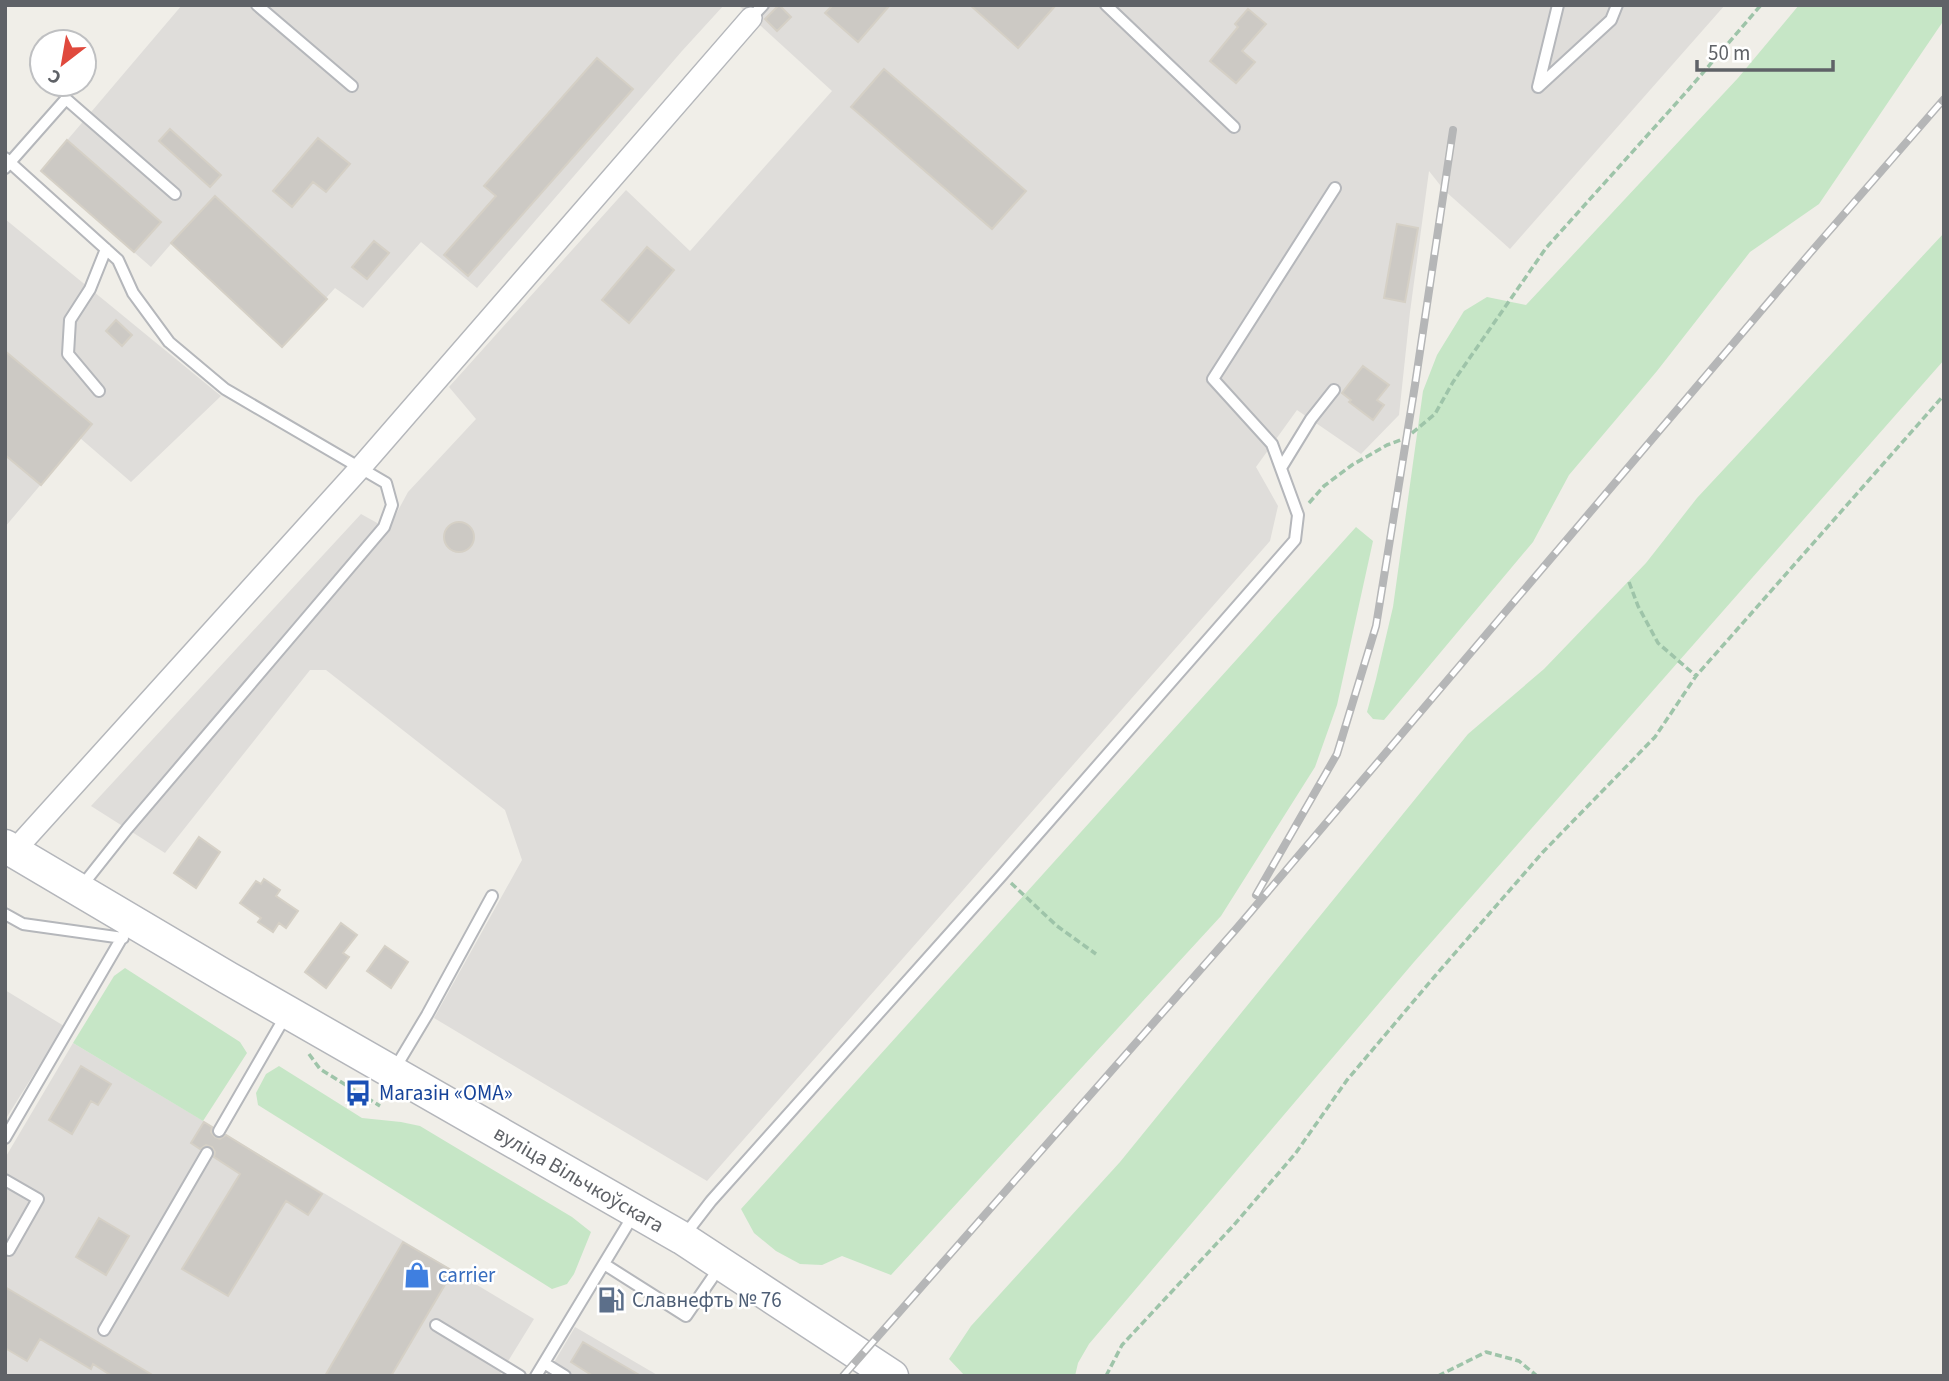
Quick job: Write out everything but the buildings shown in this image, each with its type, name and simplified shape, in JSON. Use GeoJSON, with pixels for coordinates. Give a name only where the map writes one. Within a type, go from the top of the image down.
{"type":"FeatureCollection","features":[{"type":"Feature","properties":{"kind":"main road","name":"вуліца Вільчкоўскага"},"geometry":{"type":"LineString","coordinates":[[10,848],[79,890],[127,930],[288,1013],[682,1238],[892,1376]]}},
{"type":"Feature","properties":{"kind":"street"},"geometry":{"type":"LineString","coordinates":[[10,848],[360,467],[757,12]]}},
{"type":"Feature","properties":{"kind":"lane"},"geometry":{"type":"LineString","coordinates":[[257,5],[352,86]]}},
{"type":"Feature","properties":{"kind":"lane"},"geometry":{"type":"LineString","coordinates":[[1106,5],[1234,127]]}},
{"type":"Feature","properties":{"kind":"lane"},"geometry":{"type":"LineString","coordinates":[[1558,5],[1538,88],[1611,20],[1617,5]]}},
{"type":"Feature","properties":{"kind":"lane"},"geometry":{"type":"LineString","coordinates":[[79,890],[127,829],[384,527],[392,505],[386,483],[225,389],[178,350],[169,342],[133,293],[118,260],[7,163],[66,99],[175,194]]}},
{"type":"Feature","properties":{"kind":"lane"},"geometry":{"type":"LineString","coordinates":[[682,1238],[720,1191],[1002,875],[1295,540],[1298,515],[1272,444],[1213,379],[1335,188]]}},
{"type":"Feature","properties":{"kind":"lane"},"geometry":{"type":"LineString","coordinates":[[99,391],[68,354],[70,320],[90,289],[106,248]]}},
{"type":"Feature","properties":{"kind":"lane"},"geometry":{"type":"LineString","coordinates":[[1281,468],[1311,419],[1334,390]]}},
{"type":"Feature","properties":{"kind":"lane"},"geometry":{"type":"LineString","coordinates":[[392,1073],[492,896]]}},
{"type":"Feature","properties":{"kind":"lane"},"geometry":{"type":"LineString","coordinates":[[5,1138],[127,930],[23,924],[6,917]]}},
{"type":"Feature","properties":{"kind":"lane"},"geometry":{"type":"LineString","coordinates":[[219,1131],[288,1013]]}},
{"type":"Feature","properties":{"kind":"lane"},"geometry":{"type":"LineString","coordinates":[[104,1330],[207,1153]]}},
{"type":"Feature","properties":{"kind":"lane"},"geometry":{"type":"LineString","coordinates":[[5,1180],[38,1199],[9,1250]]}},
{"type":"Feature","properties":{"kind":"lane"},"geometry":{"type":"LineString","coordinates":[[537,1376],[636,1212]]}},
{"type":"Feature","properties":{"kind":"lane"},"geometry":{"type":"LineString","coordinates":[[604,1264],[685,1316],[722,1264]]}},
{"type":"Feature","properties":{"kind":"lane"},"geometry":{"type":"LineString","coordinates":[[436,1325],[520,1376]]}},
{"type":"Feature","properties":{"kind":"lane"},"geometry":{"type":"LineString","coordinates":[[544,1363],[565,1376]]}},
{"type":"Feature","properties":{"kind":"path"},"geometry":{"type":"LineString","coordinates":[[1298,515],[1324,486],[1364,458],[1406,438],[1435,414],[1453,382],[1546,248],[1689,89],[1760,5]]}},
{"type":"Feature","properties":{"kind":"path"},"geometry":{"type":"LineString","coordinates":[[1106,1376],[1122,1345],[1286,1165],[1347,1080],[1543,852],[1655,737],[1696,676],[1944,395]]}},
{"type":"Feature","properties":{"kind":"path"},"geometry":{"type":"LineString","coordinates":[[1629,582],[1638,606],[1658,643],[1696,676]]}},
{"type":"Feature","properties":{"kind":"path"},"geometry":{"type":"LineString","coordinates":[[1002,875],[1057,926],[1096,954]]}},
{"type":"Feature","properties":{"kind":"path"},"geometry":{"type":"LineString","coordinates":[[1438,1376],[1486,1352],[1519,1361],[1537,1376]]}},
{"type":"Feature","properties":{"kind":"shaded area"},"geometry":{"type":"Polygon","coordinates":[[[182,5],[724,5],[477,288],[421,242],[363,308],[335,288],[282,347],[171,244],[151,267],[41,171],[182,5]]]}},
{"type":"Feature","properties":{"kind":"shaded area"},"geometry":{"type":"Polygon","coordinates":[[[738,5],[1725,5],[1510,249],[1444,190],[1429,171],[1399,415],[1361,454],[1297,410],[1256,467],[1278,506],[1270,541],[707,1181],[434,1018],[522,860],[505,810],[326,670],[310,670],[165,853],[91,806],[361,514],[388,529],[408,492],[476,419],[449,387],[626,190],[690,251],[832,91],[738,5]]]}},
{"type":"Feature","properties":{"kind":"shaded area"},"geometry":{"type":"Polygon","coordinates":[[[5,219],[221,396],[131,482],[80,438],[5,527],[5,219]]]}},
{"type":"Feature","properties":{"kind":"shaded area"},"geometry":{"type":"Polygon","coordinates":[[[5,990],[64,1026],[5,1120],[5,990]]]}},
{"type":"Feature","properties":{"kind":"shaded area"},"geometry":{"type":"Polygon","coordinates":[[[73,1043],[534,1319],[499,1376],[5,1376],[5,1158],[73,1043]]]}},
{"type":"Feature","properties":{"kind":"shaded area"},"geometry":{"type":"Polygon","coordinates":[[[575,1327],[659,1376],[546,1376],[575,1327]]]}},
{"type":"Feature","properties":{"kind":"green space"},"geometry":{"type":"Polygon","coordinates":[[[1799,5],[1944,5],[1944,20],[1819,204],[1750,252],[1657,371],[1569,475],[1533,542],[1384,720],[1373,719],[1367,712],[1393,607],[1423,391],[1437,355],[1464,311],[1487,297],[1526,305],[1738,78],[1799,5]]]}},
{"type":"Feature","properties":{"kind":"green space"},"geometry":{"type":"Polygon","coordinates":[[[1944,233],[1944,360],[1414,962],[1089,1344],[1078,1363],[1075,1376],[965,1376],[949,1359],[971,1326],[1120,1162],[1468,734],[1544,669],[1646,563],[1697,498],[1944,233]]]}},
{"type":"Feature","properties":{"kind":"green space"},"geometry":{"type":"Polygon","coordinates":[[[1356,527],[1373,541],[1337,705],[1315,767],[1221,916],[891,1275],[842,1256],[822,1265],[800,1264],[776,1251],[754,1233],[741,1209],[1356,527]]]}},
{"type":"Feature","properties":{"kind":"green space"},"geometry":{"type":"Polygon","coordinates":[[[125,968],[240,1042],[247,1053],[203,1121],[73,1043],[114,976],[125,968]]]}},
{"type":"Feature","properties":{"kind":"green space"},"geometry":{"type":"Polygon","coordinates":[[[279,1066],[362,1118],[420,1126],[572,1217],[591,1232],[574,1274],[567,1284],[552,1289],[258,1105],[256,1093],[266,1074],[279,1066]]]}},
{"type":"Feature","properties":{"kind":"railway"},"geometry":{"type":"LineString","coordinates":[[843,1376],[1237,928],[1944,99]]}},
{"type":"Feature","properties":{"kind":"railway"},"geometry":{"type":"LineString","coordinates":[[1256,895],[1337,754],[1376,626],[1453,130]]}},
{"type":"Feature","properties":{"kind":"place","name":"Магазін «ОМА»"},"geometry":{"type":"Point","coordinates":[358,1093]}},
{"type":"Feature","properties":{"kind":"place","name":"carrier"},"geometry":{"type":"Point","coordinates":[417,1275]}},
{"type":"Feature","properties":{"kind":"place","name":"Славнефть № 76"},"geometry":{"type":"Point","coordinates":[611,1300]}}]}
